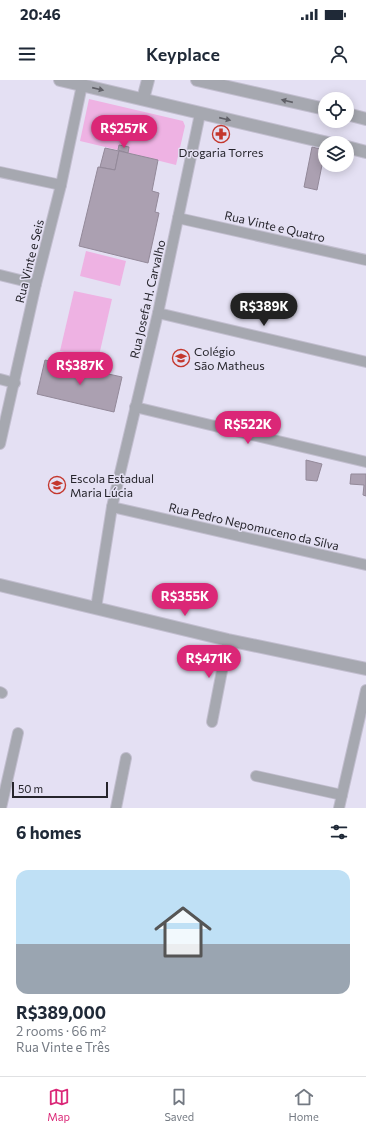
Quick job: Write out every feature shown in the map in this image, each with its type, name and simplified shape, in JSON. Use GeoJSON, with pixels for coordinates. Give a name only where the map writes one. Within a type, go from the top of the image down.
{"type":"FeatureCollection","features":[{"type":"Feature","properties":{"kind":"street"},"geometry":{"type":"LineString","coordinates":[[60,80],[318,141]]}},
{"type":"Feature","properties":{"kind":"street"},"geometry":{"type":"LineString","coordinates":[[143,99],[148,80]]}},
{"type":"Feature","properties":{"kind":"street"},"geometry":{"type":"LineString","coordinates":[[197,80],[318,107]]}},
{"type":"Feature","properties":{"kind":"street","name":"Rua Vinte e Seis"},"geometry":{"type":"LineString","coordinates":[[0,444],[15,383],[36,284],[61,185],[82,85]]}},
{"type":"Feature","properties":{"kind":"street","name":"Rua Josefa H. Carvalho"},"geometry":{"type":"LineString","coordinates":[[96,608],[112,507],[158,313],[200,114]]}},
{"type":"Feature","properties":{"kind":"street"},"geometry":{"type":"LineString","coordinates":[[354,115],[366,118]]}},
{"type":"Feature","properties":{"kind":"street"},"geometry":{"type":"LineString","coordinates":[[354,149],[366,152]]}},
{"type":"Feature","properties":{"kind":"street"},"geometry":{"type":"LineString","coordinates":[[0,172],[61,185]]}},
{"type":"Feature","properties":{"kind":"street","name":"Rua Vinte e Quatro"},"geometry":{"type":"LineString","coordinates":[[178,218],[366,260]]}},
{"type":"Feature","properties":{"kind":"street"},"geometry":{"type":"LineString","coordinates":[[0,275],[36,284]]}},
{"type":"Feature","properties":{"kind":"street"},"geometry":{"type":"LineString","coordinates":[[158,313],[366,362]]}},
{"type":"Feature","properties":{"kind":"street"},"geometry":{"type":"LineString","coordinates":[[0,379],[15,383]]}},
{"type":"Feature","properties":{"kind":"street"},"geometry":{"type":"LineString","coordinates":[[135,407],[366,462]]}},
{"type":"Feature","properties":{"kind":"street","name":"Rua Pedro Nepomuceno da Silva"},"geometry":{"type":"LineString","coordinates":[[112,507],[366,565]]}},
{"type":"Feature","properties":{"kind":"street"},"geometry":{"type":"LineString","coordinates":[[0,585],[228,640],[366,669]]}},
{"type":"Feature","properties":{"kind":"street"},"geometry":{"type":"LineString","coordinates":[[212,722],[228,640]]}},
{"type":"Feature","properties":{"kind":"street"},"geometry":{"type":"LineString","coordinates":[[339,808],[366,690]]}},
{"type":"Feature","properties":{"kind":"street"},"geometry":{"type":"LineString","coordinates":[[1,808],[18,733]]}},
{"type":"Feature","properties":{"kind":"street"},"geometry":{"type":"LineString","coordinates":[[116,808],[126,758]]}},
{"type":"Feature","properties":{"kind":"street"},"geometry":{"type":"LineString","coordinates":[[256,776],[342,795]]}},
{"type":"Feature","properties":{"kind":"shaded area"},"geometry":{"type":"Polygon","coordinates":[[[89,99],[183,121],[185,126],[176,165],[128,153],[119,145],[118,150],[80,141],[89,99]]]}},
{"type":"Feature","properties":{"kind":"shaded area"},"geometry":{"type":"Polygon","coordinates":[[[86,251],[126,261],[120,286],[80,276],[86,251]]]}},
{"type":"Feature","properties":{"kind":"shaded area"},"geometry":{"type":"Polygon","coordinates":[[[74,291],[112,299],[98,360],[60,351],[74,291]]]}},
{"type":"Feature","properties":{"kind":"building"},"geometry":{"type":"Polygon","coordinates":[[[119,145],[129,147],[128,153],[118,150],[119,145]]]}},
{"type":"Feature","properties":{"kind":"building"},"geometry":{"type":"Polygon","coordinates":[[[312,147],[318,148],[318,172],[321,172],[317,190],[304,187],[312,147]]]}},
{"type":"Feature","properties":{"kind":"building"},"geometry":{"type":"Polygon","coordinates":[[[105,148],[119,151],[115,170],[100,167],[105,148]]]}},
{"type":"Feature","properties":{"kind":"building"},"geometry":{"type":"Polygon","coordinates":[[[119,151],[158,160],[152,191],[159,193],[155,212],[159,213],[148,263],[79,246],[98,167],[115,170],[119,151]]]}},
{"type":"Feature","properties":{"kind":"building"},"geometry":{"type":"Polygon","coordinates":[[[45,360],[122,377],[114,412],[37,394],[45,360]]]}},
{"type":"Feature","properties":{"kind":"building"},"geometry":{"type":"Polygon","coordinates":[[[306,460],[322,464],[317,481],[306,480],[306,460]]]}},
{"type":"Feature","properties":{"kind":"building"},"geometry":{"type":"Polygon","coordinates":[[[351,474],[366,474],[366,496],[363,495],[364,485],[350,484],[351,474]]]}},
{"type":"Feature","properties":{"kind":"place","name":"Drogaria Torres"},"geometry":{"type":"Point","coordinates":[221,134]}},
{"type":"Feature","properties":{"kind":"place","name":"Colégio São Matheus"},"geometry":{"type":"Point","coordinates":[181,358]}},
{"type":"Feature","properties":{"kind":"place","name":"Escola Estadual Maria Lúcia"},"geometry":{"type":"Point","coordinates":[57,485]}}]}
